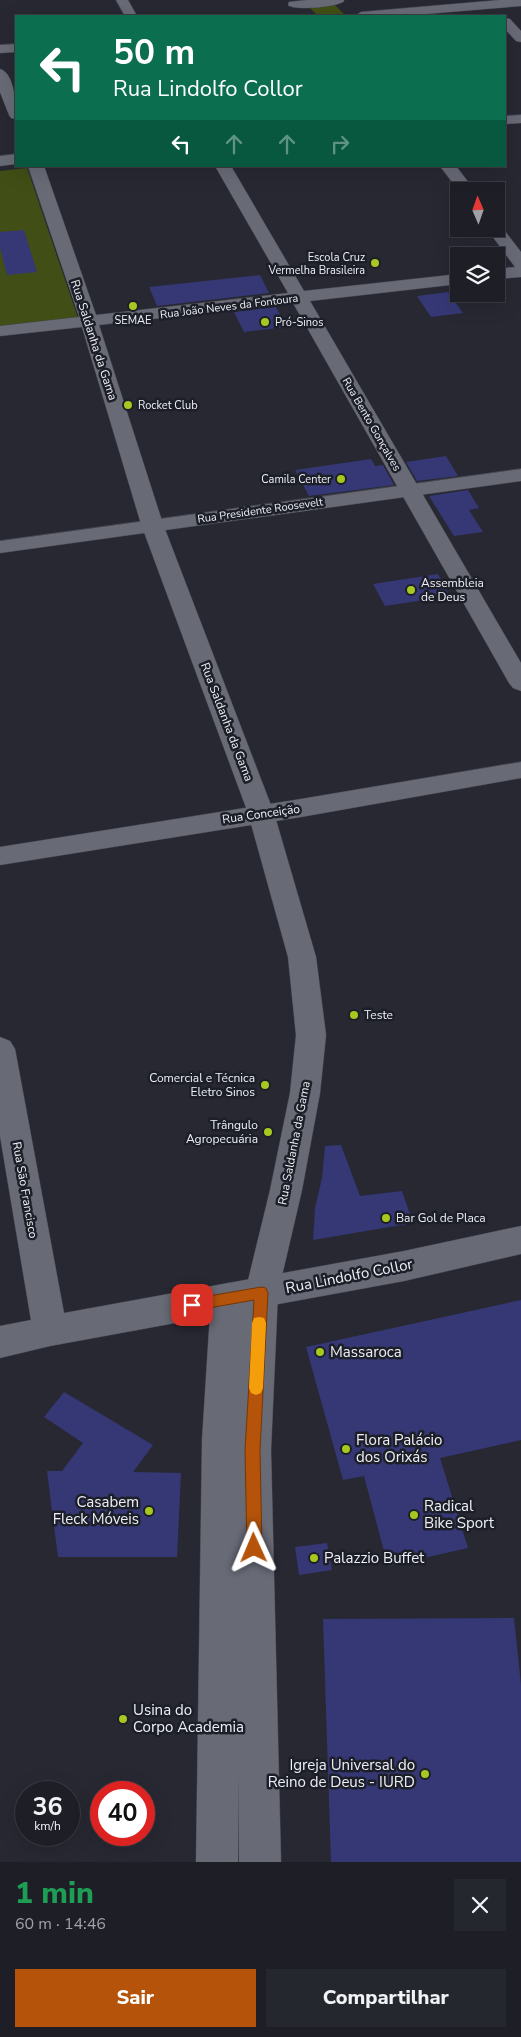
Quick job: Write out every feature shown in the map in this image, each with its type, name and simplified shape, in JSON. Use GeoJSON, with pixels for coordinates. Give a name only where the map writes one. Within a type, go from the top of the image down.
{"type":"FeatureCollection","features":[{"type":"Feature","properties":{"kind":"street"},"geometry":{"type":"LineString","coordinates":[[122,0],[130,15]]}},
{"type":"Feature","properties":{"kind":"street"},"geometry":{"type":"LineString","coordinates":[[292,3],[337,0],[352,15]]}},
{"type":"Feature","properties":{"kind":"street"},"geometry":{"type":"LineString","coordinates":[[370,15],[485,2],[521,2]]}},
{"type":"Feature","properties":{"kind":"street"},"geometry":{"type":"LineString","coordinates":[[485,2],[498,15]]}},
{"type":"Feature","properties":{"kind":"street"},"geometry":{"type":"LineString","coordinates":[[292,3],[303,15]]}},
{"type":"Feature","properties":{"kind":"street"},"geometry":{"type":"LineString","coordinates":[[506,23],[521,38]]}},
{"type":"Feature","properties":{"kind":"street"},"geometry":{"type":"LineString","coordinates":[[0,49],[15,48]]}},
{"type":"Feature","properties":{"kind":"street"},"geometry":{"type":"LineString","coordinates":[[0,73],[15,112]]}},
{"type":"Feature","properties":{"kind":"street"},"geometry":{"type":"LineString","coordinates":[[506,120],[521,119]]}},
{"type":"Feature","properties":{"kind":"street"},"geometry":{"type":"LineString","coordinates":[[0,161],[15,159]]}},
{"type":"Feature","properties":{"kind":"street","name":"Rua Saldanha da Gama"},"geometry":{"type":"LineString","coordinates":[[36,167],[89,322],[152,524],[261,813],[302,957],[311,1035],[305,1094],[286,1190],[244,1296]]}},
{"type":"Feature","properties":{"kind":"street","name":"Rua Bento Gonçalves"},"geometry":{"type":"LineString","coordinates":[[224,167],[521,683]]}},
{"type":"Feature","properties":{"kind":"street"},"geometry":{"type":"LineString","coordinates":[[449,167],[460,182]]}},
{"type":"Feature","properties":{"kind":"street"},"geometry":{"type":"LineString","coordinates":[[502,238],[521,264]]}},
{"type":"Feature","properties":{"kind":"street"},"geometry":{"type":"LineString","coordinates":[[505,273],[521,272]]}},
{"type":"Feature","properties":{"kind":"street","name":"Rua João Neves da Fontoura"},"geometry":{"type":"LineString","coordinates":[[0,332],[450,280]]}},
{"type":"Feature","properties":{"kind":"street","name":"Rua Presidente Roosevelt"},"geometry":{"type":"LineString","coordinates":[[0,547],[152,524],[521,475]]}},
{"type":"Feature","properties":{"kind":"street","name":"Rua Conceição"},"geometry":{"type":"LineString","coordinates":[[0,856],[301,808],[521,770]]}},
{"type":"Feature","properties":{"kind":"street","name":"Rua São Francisco"},"geometry":{"type":"LineString","coordinates":[[0,1050],[50,1331]]}},
{"type":"Feature","properties":{"kind":"street","name":"Rua Lindolfo Collor"},"geometry":{"type":"LineString","coordinates":[[0,1342],[50,1331],[404,1266],[521,1240]]}},
{"type":"Feature","properties":{"kind":"street"},"geometry":{"type":"LineString","coordinates":[[216,1862],[220,1440],[244,1296]]}},
{"type":"Feature","properties":{"kind":"street"},"geometry":{"type":"LineString","coordinates":[[244,1296],[253,1450],[260,1862]]}},
{"type":"Feature","properties":{"kind":"green space"},"geometry":{"type":"Polygon","coordinates":[[[332,2],[345,15],[317,15],[307,5],[332,2]]]}},
{"type":"Feature","properties":{"kind":"green space"},"geometry":{"type":"Polygon","coordinates":[[[27,168],[79,321],[0,330],[0,171],[27,168]]]}},
{"type":"Feature","properties":{"kind":"building"},"geometry":{"type":"Polygon","coordinates":[[[24,230],[37,272],[7,275],[0,248],[0,232],[24,230]]]}},
{"type":"Feature","properties":{"kind":"building"},"geometry":{"type":"Polygon","coordinates":[[[260,275],[269,293],[157,306],[149,287],[260,275]]]}},
{"type":"Feature","properties":{"kind":"building"},"geometry":{"type":"Polygon","coordinates":[[[448,292],[450,302],[455,302],[463,313],[431,317],[417,296],[448,292]]]}},
{"type":"Feature","properties":{"kind":"building"},"geometry":{"type":"Polygon","coordinates":[[[276,307],[287,327],[244,332],[234,312],[276,307]]]}},
{"type":"Feature","properties":{"kind":"building"},"geometry":{"type":"Polygon","coordinates":[[[446,456],[458,476],[417,481],[406,462],[446,456]]]}},
{"type":"Feature","properties":{"kind":"building","name":"Camila Center"},"geometry":{"type":"Polygon","coordinates":[[[371,459],[375,466],[383,465],[394,485],[309,496],[295,470],[371,459]]]}},
{"type":"Feature","properties":{"kind":"building"},"geometry":{"type":"Polygon","coordinates":[[[468,490],[479,508],[469,510],[483,532],[454,536],[429,496],[468,490]]]}},
{"type":"Feature","properties":{"kind":"building","name":"Assembleia de Deus"},"geometry":{"type":"Polygon","coordinates":[[[438,574],[450,596],[385,606],[373,584],[438,574]]]}},
{"type":"Feature","properties":{"kind":"building"},"geometry":{"type":"Polygon","coordinates":[[[341,1145],[360,1196],[402,1191],[413,1223],[313,1240],[315,1208],[322,1178],[325,1146],[341,1145]]]}},
{"type":"Feature","properties":{"kind":"building"},"geometry":{"type":"Polygon","coordinates":[[[521,1300],[521,1440],[440,1458],[468,1548],[388,1566],[364,1476],[343,1480],[306,1347],[521,1300]]]}},
{"type":"Feature","properties":{"kind":"building"},"geometry":{"type":"Polygon","coordinates":[[[64,1392],[153,1445],[133,1472],[181,1473],[177,1557],[58,1557],[47,1471],[62,1471],[83,1443],[44,1417],[64,1392]]]}},
{"type":"Feature","properties":{"kind":"building"},"geometry":{"type":"Polygon","coordinates":[[[327,1543],[332,1570],[299,1575],[295,1547],[327,1543]]]}},
{"type":"Feature","properties":{"kind":"building","name":"Igreja Universal do Reino de Deus - IURD"},"geometry":{"type":"Polygon","coordinates":[[[514,1618],[521,1685],[521,1862],[331,1862],[323,1619],[514,1618]]]}},
{"type":"Feature","properties":{"kind":"slow traffic"},"geometry":{"type":"LineString","coordinates":[[256,1388],[259,1323]]}},
{"type":"Feature","properties":{"kind":"place","name":"Escola Cruz Vermelha Brasileira"},"geometry":{"type":"Point","coordinates":[375,263]}},
{"type":"Feature","properties":{"kind":"place","name":"SEMAE"},"geometry":{"type":"Point","coordinates":[133,306]}},
{"type":"Feature","properties":{"kind":"place","name":"Pró-Sinos"},"geometry":{"type":"Point","coordinates":[265,322]}},
{"type":"Feature","properties":{"kind":"place","name":"Rocket Club"},"geometry":{"type":"Point","coordinates":[128,405]}},
{"type":"Feature","properties":{"kind":"place","name":"Camila Center"},"geometry":{"type":"Point","coordinates":[341,479]}},
{"type":"Feature","properties":{"kind":"place","name":"Assembleia de Deus"},"geometry":{"type":"Point","coordinates":[411,590]}},
{"type":"Feature","properties":{"kind":"place","name":"Teste"},"geometry":{"type":"Point","coordinates":[354,1015]}},
{"type":"Feature","properties":{"kind":"place","name":"Comercial e Técnica Eletro Sinos"},"geometry":{"type":"Point","coordinates":[265,1085]}},
{"type":"Feature","properties":{"kind":"place","name":"Trângulo Agropecuária"},"geometry":{"type":"Point","coordinates":[268,1132]}},
{"type":"Feature","properties":{"kind":"place","name":"Bar Gol de Placa"},"geometry":{"type":"Point","coordinates":[386,1218]}},
{"type":"Feature","properties":{"kind":"place","name":"Massaroca"},"geometry":{"type":"Point","coordinates":[320,1352]}},
{"type":"Feature","properties":{"kind":"place","name":"Flora Palácio dos Orixás"},"geometry":{"type":"Point","coordinates":[346,1449]}},
{"type":"Feature","properties":{"kind":"place","name":"Casabem Fleck Móveis"},"geometry":{"type":"Point","coordinates":[149,1511]}},
{"type":"Feature","properties":{"kind":"place","name":"Radical Bike Sport"},"geometry":{"type":"Point","coordinates":[414,1515]}},
{"type":"Feature","properties":{"kind":"place","name":"Palazzio Buffet"},"geometry":{"type":"Point","coordinates":[314,1558]}},
{"type":"Feature","properties":{"kind":"place","name":"Usina do Corpo Academia"},"geometry":{"type":"Point","coordinates":[123,1719]}},
{"type":"Feature","properties":{"kind":"place","name":"Igreja Universal do Reino de Deus - IURD"},"geometry":{"type":"Point","coordinates":[425,1774]}},
{"type":"Feature","properties":{"kind":"route"},"geometry":{"type":"LineString","coordinates":[[192,1305],[261,1293],[253,1450],[254,1548]]}}]}
